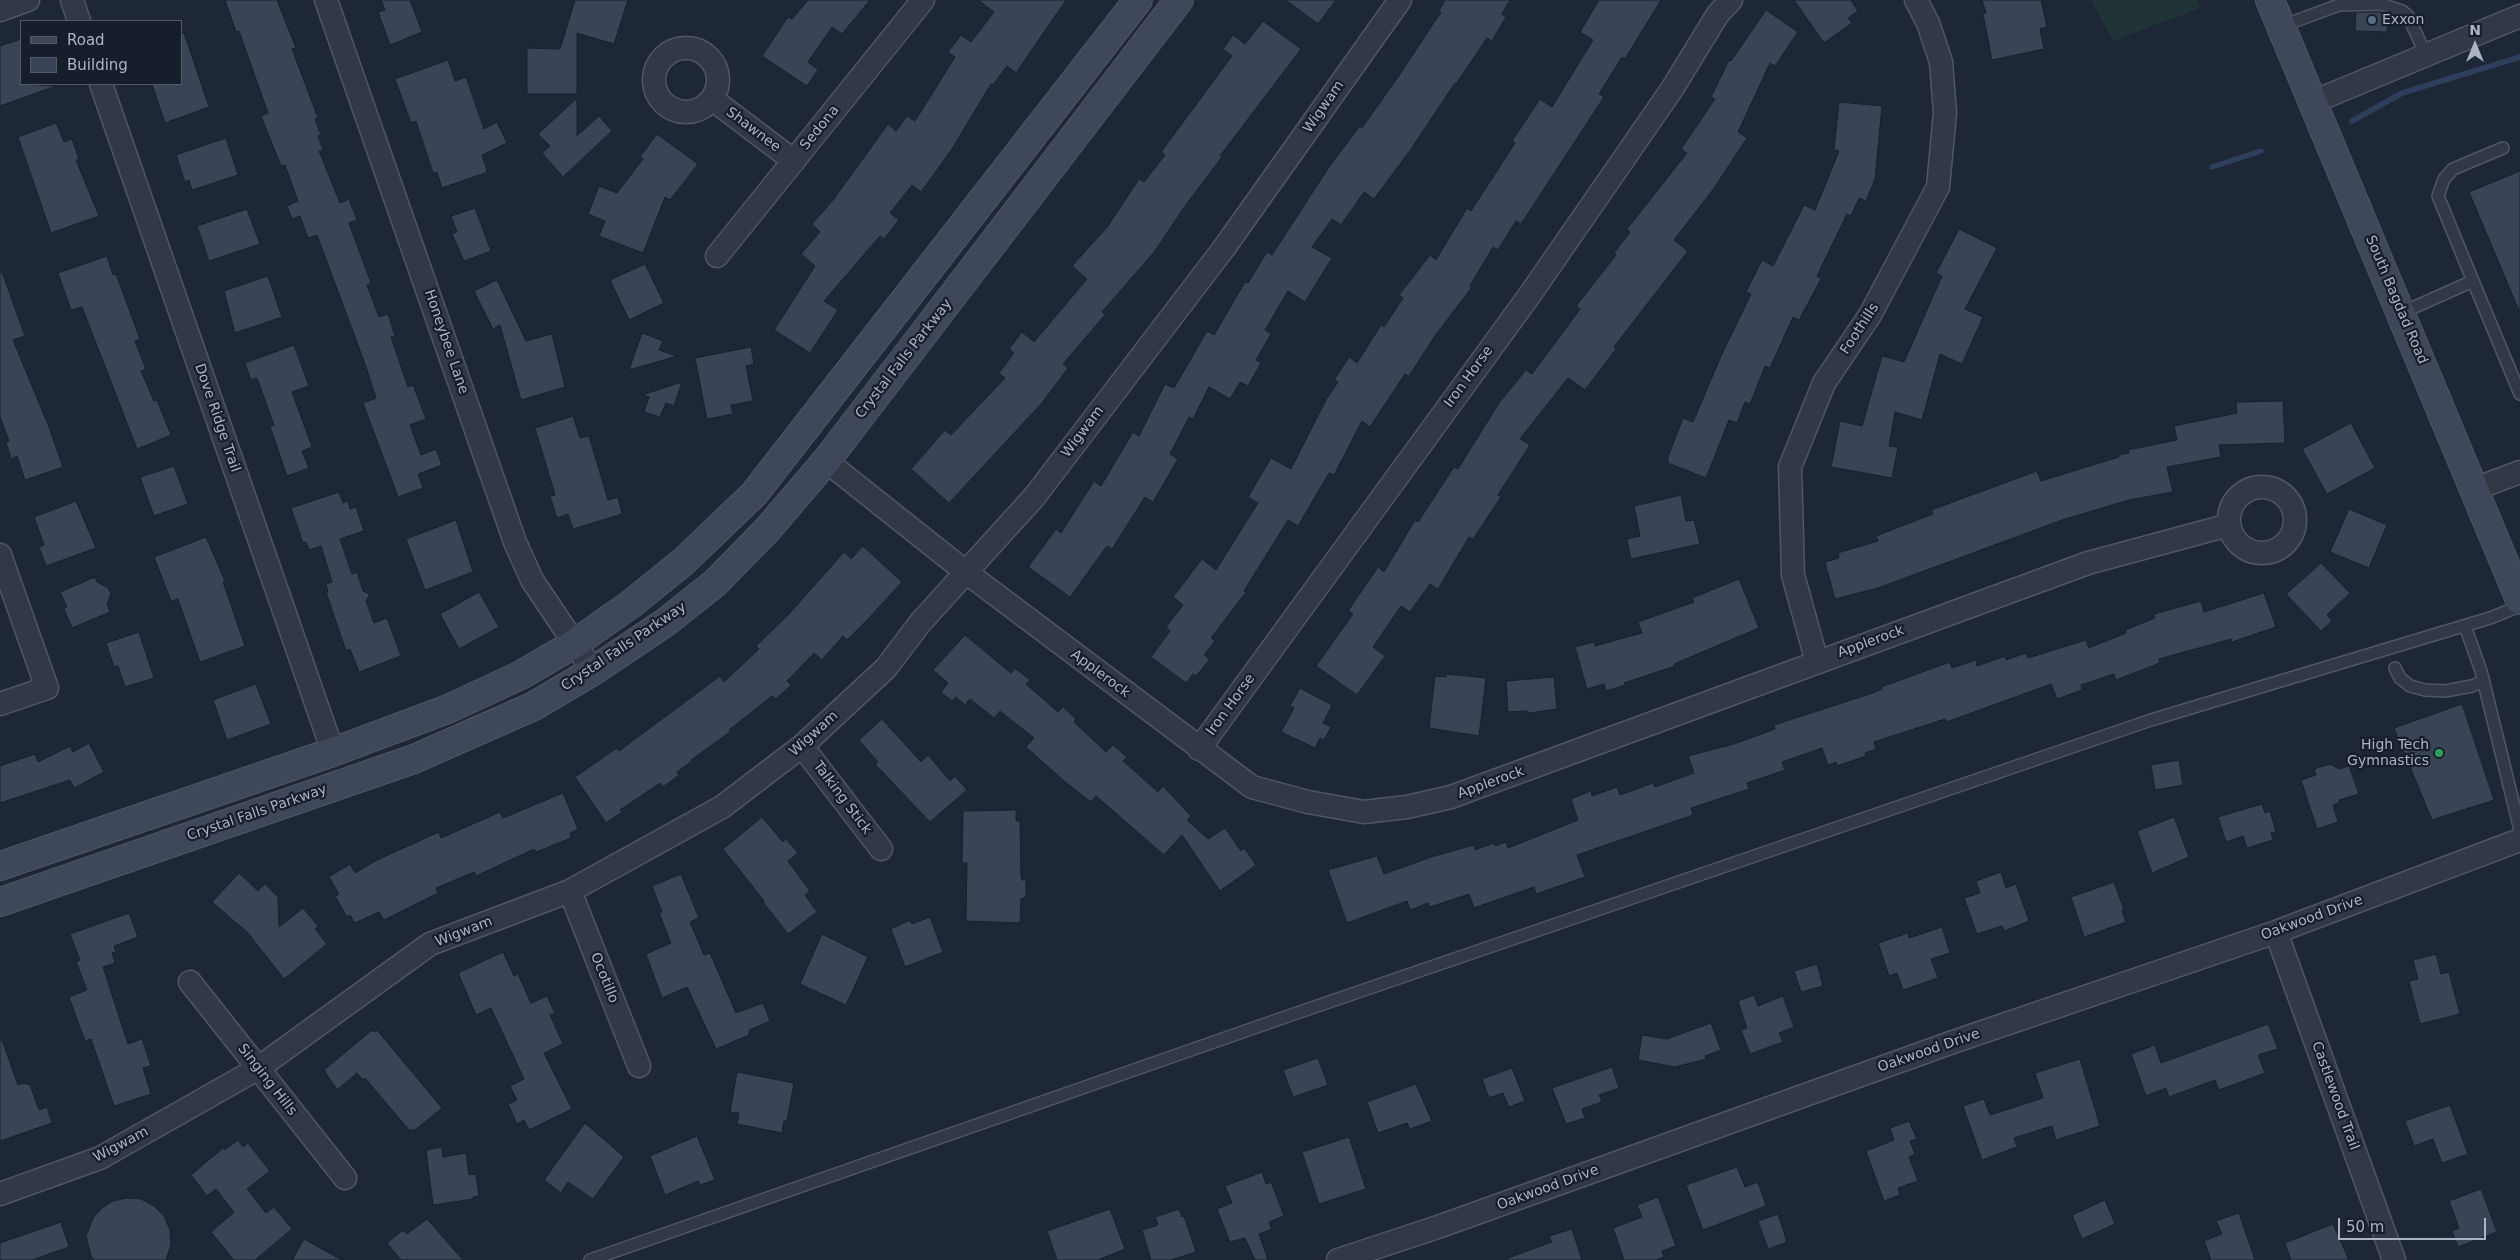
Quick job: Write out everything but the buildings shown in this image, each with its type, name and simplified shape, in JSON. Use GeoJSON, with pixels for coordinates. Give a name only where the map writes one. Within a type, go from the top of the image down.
{"type":"FeatureCollection","features":[{"type":"Feature","properties":{"kind":"main road","name":"Crystal Falls Parkway"},"geometry":{"type":"LineString","coordinates":[[0,902],[414,759],[534,706],[593,671],[666,622],[715,583],[767,530],[826,461],[1158,30],[1179,0]]}},
{"type":"Feature","properties":{"kind":"main road","name":"South Bagdad Road"},"geometry":{"type":"LineString","coordinates":[[2270,0],[2476,489],[2520,600]]}},
{"type":"Feature","properties":{"kind":"main road"},"geometry":{"type":"LineString","coordinates":[[0,866],[333,752],[448,709],[521,675],[574,644],[631,604],[683,562],[754,494],[1131,3]]}},
{"type":"Feature","properties":{"kind":"street"},"geometry":{"type":"LineString","coordinates":[[0,10],[28,0]]}},
{"type":"Feature","properties":{"kind":"street"},"geometry":{"type":"LineString","coordinates":[[72,0],[79,20]]}},
{"type":"Feature","properties":{"kind":"street","name":"Honeybee Lane"},"geometry":{"type":"LineString","coordinates":[[326,0],[515,542],[532,580],[593,671]]}},
{"type":"Feature","properties":{"kind":"street","name":"Sedona"},"geometry":{"type":"LineString","coordinates":[[718,256],[923,0]]}},
{"type":"Feature","properties":{"kind":"street","name":"Wigwam"},"geometry":{"type":"LineString","coordinates":[[0,1194],[100,1158],[257,1069],[430,944],[570,891],[722,807],[802,746],[886,668],[920,624],[1035,496],[1224,248],[1400,0]]}},
{"type":"Feature","properties":{"kind":"street","name":"Iron Horse"},"geometry":{"type":"LineString","coordinates":[[1199,749],[1529,296],[1672,88],[1718,14],[1731,0]]}},
{"type":"Feature","properties":{"kind":"street","name":"Foothills"},"geometry":{"type":"LineString","coordinates":[[1817,662],[1793,575],[1790,467],[1824,383],[1870,315],[1938,187],[1945,113],[1940,62],[1928,23],[1916,0]]}},
{"type":"Feature","properties":{"kind":"street"},"geometry":{"type":"LineString","coordinates":[[1131,3],[1158,30]]}},
{"type":"Feature","properties":{"kind":"street"},"geometry":{"type":"LineString","coordinates":[[2313,102],[2520,16]]}},
{"type":"Feature","properties":{"kind":"street","name":"Dove Ridge Trail"},"geometry":{"type":"LineString","coordinates":[[101,85],[333,752]]}},
{"type":"Feature","properties":{"kind":"street","name":"Shawnee"},"geometry":{"type":"LineString","coordinates":[[712,99],[794,161]]}},
{"type":"Feature","properties":{"kind":"street","name":"Applerock"},"geometry":{"type":"LineString","coordinates":[[826,461],[967,573],[1252,787],[1308,802],[1364,812],[1407,807],[1451,797],[2088,563],[2229,525]]}},
{"type":"Feature","properties":{"kind":"street"},"geometry":{"type":"LineString","coordinates":[[2476,489],[2520,472]]}},
{"type":"Feature","properties":{"kind":"street"},"geometry":{"type":"LineString","coordinates":[[0,554],[47,688],[0,704]]}},
{"type":"Feature","properties":{"kind":"street","name":"Talking Stick"},"geometry":{"type":"LineString","coordinates":[[802,746],[881,849]]}},
{"type":"Feature","properties":{"kind":"street","name":"Oakwood Drive"},"geometry":{"type":"LineString","coordinates":[[1338,1260],[1456,1220],[1954,1042],[2276,932],[2520,840]]}},
{"type":"Feature","properties":{"kind":"street","name":"Ocotillo"},"geometry":{"type":"LineString","coordinates":[[570,891],[639,1066]]}},
{"type":"Feature","properties":{"kind":"street","name":"Castlewood Trail"},"geometry":{"type":"LineString","coordinates":[[2276,932],[2394,1260]]}},
{"type":"Feature","properties":{"kind":"street","name":"Singing Hills"},"geometry":{"type":"LineString","coordinates":[[190,982],[345,1178]]}},
{"type":"Feature","properties":{"kind":"lane"},"geometry":{"type":"LineString","coordinates":[[2282,26],[2339,5],[2381,4],[2402,11],[2408,16],[2426,55]]}},
{"type":"Feature","properties":{"kind":"lane"},"geometry":{"type":"LineString","coordinates":[[2503,148],[2453,169],[2444,180],[2438,196],[2520,394]]}},
{"type":"Feature","properties":{"kind":"lane"},"geometry":{"type":"LineString","coordinates":[[2401,313],[2474,281]]}},
{"type":"Feature","properties":{"kind":"lane"},"geometry":{"type":"LineString","coordinates":[[590,1260],[1304,1011],[2132,726],[2465,626],[2520,606]]}},
{"type":"Feature","properties":{"kind":"lane"},"geometry":{"type":"LineString","coordinates":[[2465,626],[2483,680],[2520,830]]}},
{"type":"Feature","properties":{"kind":"lane"},"geometry":{"type":"LineString","coordinates":[[2395,668],[2400,678],[2410,686],[2425,690],[2445,691],[2472,686],[2483,680]]}},
{"type":"Feature","properties":{"kind":"green space"},"geometry":{"type":"Polygon","coordinates":[[[2091,0],[2197,0],[2200,8],[2113,41],[2091,0]]]}},
{"type":"Feature","properties":{"kind":"waterway"},"geometry":{"type":"LineString","coordinates":[[2352,121],[2402,93],[2520,57]]}},
{"type":"Feature","properties":{"kind":"waterway"},"geometry":{"type":"LineString","coordinates":[[2212,167],[2261,151]]}},
{"type":"Feature","properties":{"kind":"place","name":"Exxon"},"geometry":{"type":"Point","coordinates":[2372,20]}},
{"type":"Feature","properties":{"kind":"place","name":"High Tech Gymnastics"},"geometry":{"type":"Point","coordinates":[2439,753]}}]}
